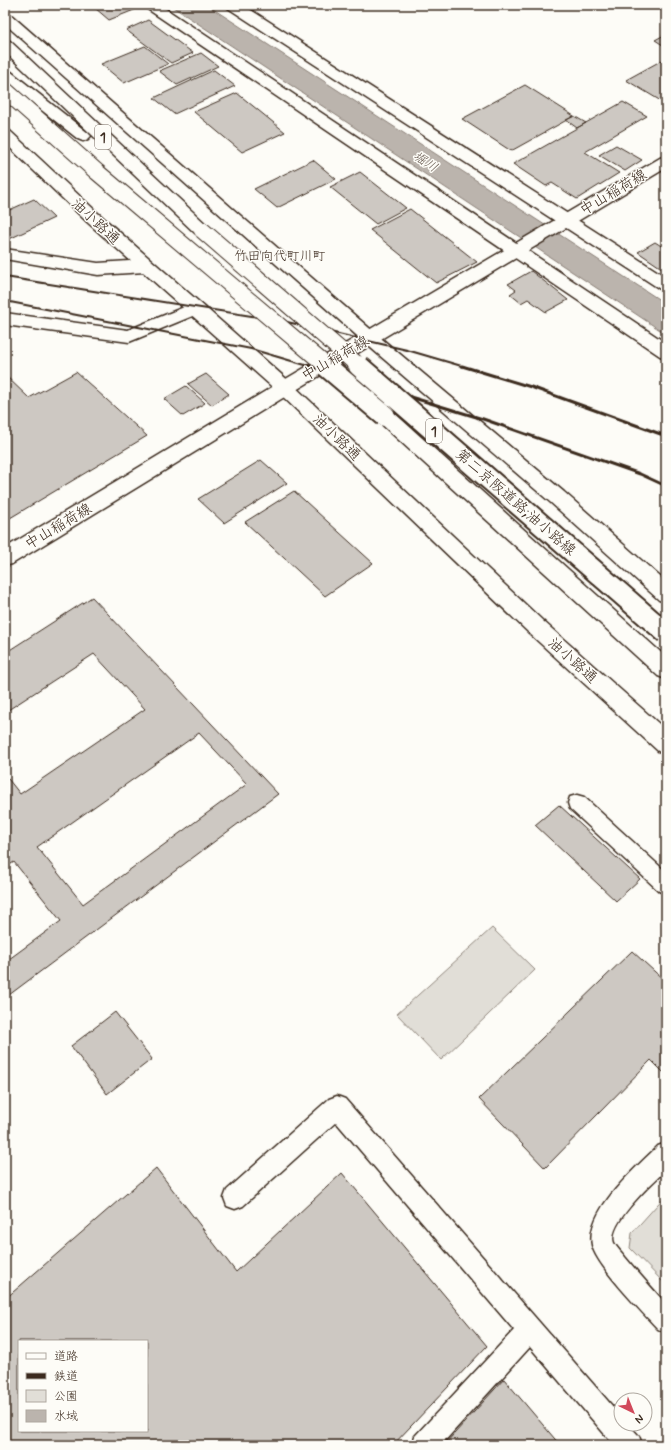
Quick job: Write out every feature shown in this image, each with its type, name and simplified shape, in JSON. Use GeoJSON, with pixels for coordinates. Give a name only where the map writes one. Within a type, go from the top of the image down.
{"type":"FeatureCollection","features":[{"type":"Feature","properties":{"kind":"main road"},"geometry":{"type":"LineString","coordinates":[[151,5],[517,250],[666,352]]}},
{"type":"Feature","properties":{"kind":"main road"},"geometry":{"type":"LineString","coordinates":[[233,5],[563,222],[666,285]]}},
{"type":"Feature","properties":{"kind":"main road"},"geometry":{"type":"LineString","coordinates":[[5,17],[370,338],[557,497],[666,594]]}},
{"type":"Feature","properties":{"kind":"main road","name":"第二京阪道路;油小路線"},"geometry":{"type":"LineString","coordinates":[[5,44],[202,230],[666,633]]}},
{"type":"Feature","properties":{"kind":"main road","name":"第二京阪道路;油小路線"},"geometry":{"type":"LineString","coordinates":[[5,74],[202,230]]}},
{"type":"Feature","properties":{"kind":"main road"},"geometry":{"type":"LineString","coordinates":[[5,90],[96,172],[385,416],[666,670]]}},
{"type":"Feature","properties":{"kind":"main road","name":"油小路通"},"geometry":{"type":"LineString","coordinates":[[5,134],[145,266],[285,388],[536,627],[666,744]]}},
{"type":"Feature","properties":{"kind":"main road","name":"中山稲荷線"},"geometry":{"type":"LineString","coordinates":[[5,558],[285,388],[666,161]]}},
{"type":"Feature","properties":{"kind":"main road"},"geometry":{"type":"LineString","coordinates":[[5,254],[98,269],[145,266]]}},
{"type":"Feature","properties":{"kind":"main road"},"geometry":{"type":"LineString","coordinates":[[5,319],[129,336],[194,309]]}},
{"type":"Feature","properties":{"kind":"lane"},"geometry":{"type":"LineString","coordinates":[[576,803],[666,885]]}},
{"type":"Feature","properties":{"kind":"lane"},"geometry":{"type":"LineString","coordinates":[[235,1198],[337,1107],[630,1445]]}},
{"type":"Feature","properties":{"kind":"lane"},"geometry":{"type":"LineString","coordinates":[[666,1154],[608,1216],[602,1232],[603,1246],[623,1273],[666,1321]]}},
{"type":"Feature","properties":{"kind":"lane"},"geometry":{"type":"LineString","coordinates":[[424,1445],[530,1330]]}},
{"type":"Feature","properties":{"kind":"green space"},"geometry":{"type":"Polygon","coordinates":[[[492,928],[535,970],[441,1060],[397,1014],[492,928]]]}},
{"type":"Feature","properties":{"kind":"green space"},"geometry":{"type":"Polygon","coordinates":[[[666,1195],[666,1285],[630,1248],[632,1233],[666,1195]]]}},
{"type":"Feature","properties":{"kind":"water","name":"堀川"},"geometry":{"type":"Polygon","coordinates":[[[170,5],[207,5],[666,304],[666,334],[170,5]]]}},
{"type":"Feature","properties":{"kind":"building"},"geometry":{"type":"Polygon","coordinates":[[[102,5],[135,5],[139,8],[109,20],[95,8],[102,5]]]}},
{"type":"Feature","properties":{"kind":"building"},"geometry":{"type":"Polygon","coordinates":[[[148,20],[193,53],[171,63],[126,30],[148,20]]]}},
{"type":"Feature","properties":{"kind":"building"},"geometry":{"type":"Polygon","coordinates":[[[666,34],[666,47],[655,40],[666,34]]]}},
{"type":"Feature","properties":{"kind":"building"},"geometry":{"type":"Polygon","coordinates":[[[145,46],[168,64],[124,83],[101,64],[145,46]]]}},
{"type":"Feature","properties":{"kind":"building"},"geometry":{"type":"Polygon","coordinates":[[[201,53],[218,66],[177,85],[159,71],[201,53]]]}},
{"type":"Feature","properties":{"kind":"building"},"geometry":{"type":"Polygon","coordinates":[[[666,58],[666,104],[626,80],[666,58]]]}},
{"type":"Feature","properties":{"kind":"building"},"geometry":{"type":"Polygon","coordinates":[[[214,70],[235,86],[174,114],[154,98],[214,70]]]}},
{"type":"Feature","properties":{"kind":"building"},"geometry":{"type":"Polygon","coordinates":[[[525,85],[574,116],[511,151],[462,119],[525,85]]]}},
{"type":"Feature","properties":{"kind":"building"},"geometry":{"type":"Polygon","coordinates":[[[237,93],[285,132],[242,152],[194,112],[237,93]]]}},
{"type":"Feature","properties":{"kind":"building"},"geometry":{"type":"Polygon","coordinates":[[[623,102],[647,116],[585,152],[619,173],[577,199],[552,183],[546,186],[513,164],[623,102]]]}},
{"type":"Feature","properties":{"kind":"building"},"geometry":{"type":"Polygon","coordinates":[[[574,116],[586,123],[577,128],[566,120],[574,116]]]}},
{"type":"Feature","properties":{"kind":"building"},"geometry":{"type":"Polygon","coordinates":[[[616,145],[642,160],[625,171],[599,155],[616,145]]]}},
{"type":"Feature","properties":{"kind":"building"},"geometry":{"type":"Polygon","coordinates":[[[313,160],[336,179],[277,208],[254,189],[313,160]]]}},
{"type":"Feature","properties":{"kind":"building"},"geometry":{"type":"Polygon","coordinates":[[[360,172],[406,208],[376,224],[330,187],[360,172]]]}},
{"type":"Feature","properties":{"kind":"building"},"geometry":{"type":"Polygon","coordinates":[[[34,199],[54,218],[5,241],[5,212],[34,199]]]}},
{"type":"Feature","properties":{"kind":"building"},"geometry":{"type":"Polygon","coordinates":[[[410,209],[477,262],[436,283],[370,230],[410,209]]]}},
{"type":"Feature","properties":{"kind":"building"},"geometry":{"type":"Polygon","coordinates":[[[655,242],[666,249],[666,267],[663,269],[638,252],[655,242]]]}},
{"type":"Feature","properties":{"kind":"building"},"geometry":{"type":"Polygon","coordinates":[[[531,271],[568,300],[546,312],[528,299],[521,303],[510,294],[516,290],[508,284],[531,271]]]}},
{"type":"Feature","properties":{"kind":"building"},"geometry":{"type":"Polygon","coordinates":[[[76,372],[147,436],[5,521],[5,375],[29,398],[76,372]]]}},
{"type":"Feature","properties":{"kind":"building"},"geometry":{"type":"Polygon","coordinates":[[[206,374],[229,394],[212,405],[188,384],[206,374]]]}},
{"type":"Feature","properties":{"kind":"building"},"geometry":{"type":"Polygon","coordinates":[[[186,386],[205,403],[183,416],[164,399],[186,386]]]}},
{"type":"Feature","properties":{"kind":"building"},"geometry":{"type":"Polygon","coordinates":[[[261,460],[287,483],[224,523],[198,499],[261,460]]]}},
{"type":"Feature","properties":{"kind":"building"},"geometry":{"type":"Polygon","coordinates":[[[294,491],[373,563],[325,596],[245,522],[294,491]]]}},
{"type":"Feature","properties":{"kind":"building"},"geometry":{"type":"Polygon","coordinates":[[[92,597],[278,794],[5,998],[5,962],[61,921],[14,862],[5,868],[5,775],[20,794],[145,709],[94,654],[5,712],[5,653],[92,597]],[[199,733],[37,847],[83,904],[247,784],[199,733]]]}},
{"type":"Feature","properties":{"kind":"building"},"geometry":{"type":"Polygon","coordinates":[[[559,805],[640,879],[616,901],[535,825],[559,805]]]}},
{"type":"Feature","properties":{"kind":"building"},"geometry":{"type":"Polygon","coordinates":[[[632,951],[666,982],[666,1075],[651,1060],[545,1168],[479,1099],[632,951]]]}},
{"type":"Feature","properties":{"kind":"building"},"geometry":{"type":"Polygon","coordinates":[[[115,1012],[152,1059],[107,1094],[71,1046],[115,1012]]]}},
{"type":"Feature","properties":{"kind":"building"},"geometry":{"type":"Polygon","coordinates":[[[156,1168],[236,1272],[342,1173],[487,1346],[393,1445],[5,1445],[5,1299],[156,1168]]]}},
{"type":"Feature","properties":{"kind":"building"},"geometry":{"type":"Polygon","coordinates":[[[504,1379],[560,1445],[444,1445],[504,1379]]]}},
{"type":"Feature","properties":{"kind":"railway"},"geometry":{"type":"LineString","coordinates":[[5,277],[283,321],[407,350],[465,367]]}},
{"type":"Feature","properties":{"kind":"railway"},"geometry":{"type":"LineString","coordinates":[[5,301],[251,349],[312,367]]}},
{"type":"Feature","properties":{"kind":"railway"},"geometry":{"type":"LineString","coordinates":[[308,366],[483,419],[640,474],[666,486]]}},
{"type":"Feature","properties":{"kind":"railway"},"geometry":{"type":"LineString","coordinates":[[462,366],[531,387],[666,436]]}},
{"type":"Feature","properties":{"kind":"district","name":"竹田向代町川町"},"geometry":{"type":"Point","coordinates":[280,255]}}]}
